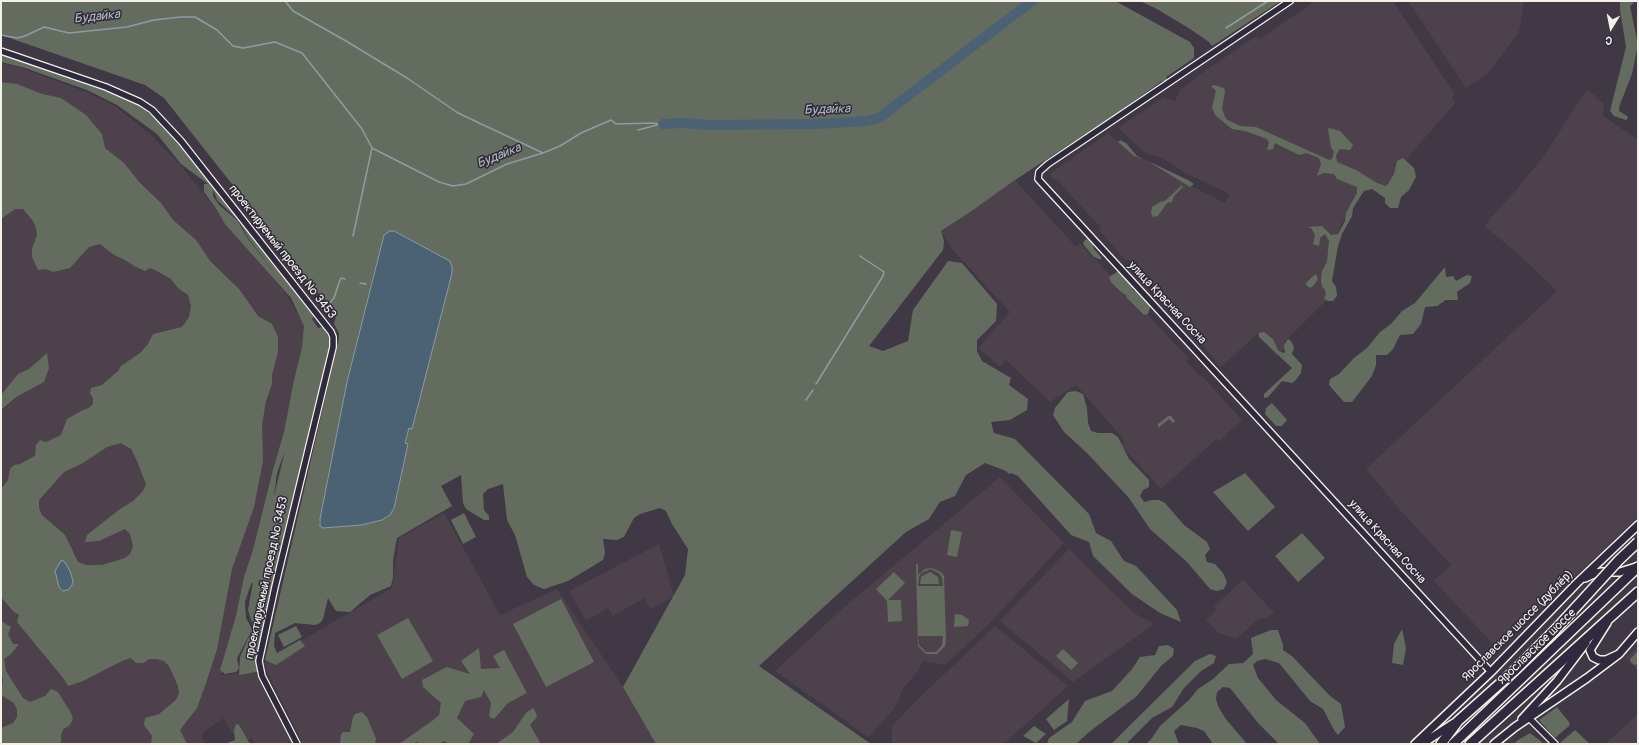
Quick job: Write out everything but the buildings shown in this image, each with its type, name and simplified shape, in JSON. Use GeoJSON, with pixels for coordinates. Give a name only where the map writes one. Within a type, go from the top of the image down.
{"type":"FeatureCollection","features":[{"type":"Feature","properties":{"kind":"main road"},"geometry":{"type":"LineString","coordinates":[[1441,744],[1458,721],[1514,671],[1555,630],[1619,560],[1638,542]]}},
{"type":"Feature","properties":{"kind":"main road","name":"Ярославское шоссе"},"geometry":{"type":"LineString","coordinates":[[1453,744],[1638,566]]}},
{"type":"Feature","properties":{"kind":"main road","name":"Ярославское шоссе"},"geometry":{"type":"LineString","coordinates":[[1470,744],[1598,626],[1638,592]]}},
{"type":"Feature","properties":{"kind":"street","name":"улица Красная Сосна"},"geometry":{"type":"LineString","coordinates":[[1290,1],[1048,164],[1039,172],[1038,179],[1491,672]]}},
{"type":"Feature","properties":{"kind":"street","name":"проектируемый проезд № 3453"},"geometry":{"type":"LineString","coordinates":[[1,51],[106,87],[140,102],[152,110],[181,141],[331,332],[333,337],[333,347],[275,587],[258,665],[262,676],[297,744]]}},
{"type":"Feature","properties":{"kind":"street","name":"Ярославское шоссе (дублёр)"},"geometry":{"type":"LineString","coordinates":[[1415,744],[1491,672],[1577,583],[1638,524]]}},
{"type":"Feature","properties":{"kind":"street"},"geometry":{"type":"LineString","coordinates":[[1577,583],[1596,573],[1620,572],[1630,570],[1638,566]]}},
{"type":"Feature","properties":{"kind":"street"},"geometry":{"type":"LineString","coordinates":[[1613,614],[1590,650],[1593,657],[1599,660],[1606,660],[1619,654]]}},
{"type":"Feature","properties":{"kind":"street"},"geometry":{"type":"LineString","coordinates":[[1515,727],[1557,681],[1598,626]]}},
{"type":"Feature","properties":{"kind":"street"},"geometry":{"type":"LineString","coordinates":[[1494,744],[1515,727],[1587,678],[1619,654],[1638,632]]}},
{"type":"Feature","properties":{"kind":"street"},"geometry":{"type":"LineString","coordinates":[[1529,718],[1555,744]]}},
{"type":"Feature","properties":{"kind":"street"},"geometry":{"type":"LineString","coordinates":[[1422,744],[1458,721]]}},
{"type":"Feature","properties":{"kind":"shaded area"},"geometry":{"type":"Polygon","coordinates":[[[1,1],[1117,2],[1190,42],[1194,48],[1194,58],[1166,77],[1168,81],[1162,81],[1116,114],[1012,182],[941,231],[944,241],[943,250],[869,346],[883,351],[908,341],[913,310],[948,261],[962,263],[997,304],[996,321],[977,340],[977,351],[982,361],[1011,378],[1009,385],[1028,399],[1027,410],[1010,420],[991,422],[994,433],[1015,439],[1089,514],[1096,533],[1111,541],[1124,561],[1136,566],[1177,610],[1181,622],[1160,613],[1132,594],[1093,556],[1089,542],[1071,535],[1018,476],[1011,473],[1009,474],[1006,471],[985,463],[966,475],[955,496],[940,502],[929,519],[906,532],[759,666],[871,744],[656,744],[623,687],[685,575],[688,549],[672,524],[666,511],[660,508],[640,514],[634,518],[624,537],[617,540],[603,539],[605,553],[603,560],[568,581],[544,589],[534,585],[527,577],[515,535],[507,520],[503,484],[488,489],[483,494],[484,510],[489,516],[489,520],[484,520],[466,509],[463,503],[461,475],[441,486],[452,506],[397,538],[393,560],[393,577],[391,586],[370,595],[350,612],[336,611],[328,598],[323,619],[320,623],[315,625],[295,623],[275,633],[274,646],[277,653],[300,640],[305,646],[276,665],[265,660],[339,338],[339,333],[334,324],[336,316],[164,98],[145,85],[1,35],[1,1]],[[390,231],[384,235],[347,382],[319,523],[323,528],[361,525],[382,520],[394,509],[408,444],[405,443],[409,428],[412,428],[452,273],[450,261],[394,231],[390,231]]]}},
{"type":"Feature","properties":{"kind":"shaded area"},"geometry":{"type":"Polygon","coordinates":[[[1140,1],[1281,1],[1212,46],[1209,42],[1190,29],[1157,9],[1140,1]]]}},
{"type":"Feature","properties":{"kind":"shaded area"},"geometry":{"type":"Polygon","coordinates":[[[1315,1],[1393,1],[1455,95],[1451,97],[1456,102],[1408,157],[1392,193],[1368,182],[1351,205],[1331,247],[1328,284],[1334,293],[1284,342],[1287,346],[1277,356],[1257,334],[1221,367],[1153,286],[1128,259],[1126,261],[1099,230],[1101,228],[1058,181],[1052,178],[1051,173],[1108,133],[1134,156],[1146,160],[1181,181],[1225,203],[1230,194],[1185,173],[1163,159],[1144,152],[1118,128],[1164,97],[1175,101],[1180,90],[1203,72],[1255,37],[1260,39],[1315,1]]]}},
{"type":"Feature","properties":{"kind":"shaded area"},"geometry":{"type":"Polygon","coordinates":[[[1408,1],[1524,1],[1519,32],[1488,73],[1466,88],[1408,1]]]}},
{"type":"Feature","properties":{"kind":"shaded area"},"geometry":{"type":"Polygon","coordinates":[[[1620,1],[1636,1],[1630,6],[1638,45],[1632,74],[1619,107],[1619,111],[1627,116],[1628,118],[1626,120],[1614,116],[1610,111],[1626,47],[1620,1]]]}},
{"type":"Feature","properties":{"kind":"shaded area"},"geometry":{"type":"Polygon","coordinates":[[[1,55],[118,95],[138,105],[159,121],[179,141],[314,316],[312,319],[318,328],[323,327],[330,341],[257,659],[257,672],[239,675],[240,657],[251,632],[237,658],[239,668],[236,672],[225,674],[220,670],[236,616],[244,577],[253,550],[284,432],[302,348],[304,326],[291,298],[225,224],[204,192],[204,184],[208,184],[181,164],[157,134],[117,105],[87,90],[25,68],[1,62],[1,55]],[[213,189],[213,196],[219,205],[238,221],[246,236],[278,278],[247,236],[239,221],[217,200],[213,189]],[[285,451],[277,473],[274,496],[285,451]],[[253,582],[245,602],[246,618],[252,629],[253,626],[248,610],[253,582]]]}},
{"type":"Feature","properties":{"kind":"shaded area"},"geometry":{"type":"Polygon","coordinates":[[[1,63],[24,69],[84,91],[115,106],[152,136],[179,164],[286,294],[307,330],[307,349],[246,585],[221,675],[256,673],[295,744],[255,744],[252,738],[245,742],[235,737],[219,712],[222,719],[205,731],[202,736],[202,740],[205,744],[1,744],[1,63]]]}},
{"type":"Feature","properties":{"kind":"shaded area"},"geometry":{"type":"Polygon","coordinates":[[[1,82],[17,84],[42,94],[61,98],[86,115],[102,134],[105,148],[124,163],[140,183],[161,203],[173,220],[196,240],[210,261],[239,289],[258,316],[272,324],[278,337],[278,352],[272,375],[272,384],[266,401],[262,425],[263,461],[254,507],[232,569],[217,649],[206,683],[197,708],[180,730],[187,744],[151,744],[152,736],[144,725],[145,718],[159,714],[176,700],[179,693],[178,686],[169,666],[164,661],[149,659],[143,663],[136,663],[131,658],[124,660],[83,681],[68,686],[64,679],[17,622],[19,615],[13,611],[1,597],[1,489],[8,480],[10,469],[14,465],[20,464],[35,456],[36,445],[40,440],[46,442],[61,435],[67,419],[89,408],[93,404],[93,398],[90,394],[91,388],[102,385],[118,371],[121,366],[140,353],[148,344],[153,334],[182,327],[189,317],[191,306],[188,295],[178,288],[171,279],[150,268],[145,271],[134,266],[114,255],[100,244],[89,247],[70,268],[53,272],[46,269],[38,270],[32,257],[32,249],[37,235],[33,221],[23,209],[15,209],[1,219],[1,82]],[[121,443],[107,447],[83,463],[64,472],[39,500],[39,508],[42,515],[65,535],[78,562],[86,565],[102,565],[125,558],[130,554],[133,546],[130,534],[125,529],[99,541],[85,542],[87,535],[120,509],[133,501],[143,491],[146,484],[131,449],[121,443]]]}},
{"type":"Feature","properties":{"kind":"shaded area"},"geometry":{"type":"Polygon","coordinates":[[[1214,85],[1224,88],[1225,91],[1222,109],[1226,119],[1240,126],[1256,127],[1329,160],[1332,159],[1334,152],[1331,147],[1328,130],[1329,128],[1340,131],[1353,145],[1350,150],[1340,149],[1336,155],[1337,162],[1356,170],[1377,183],[1386,186],[1394,174],[1397,161],[1403,158],[1414,168],[1416,177],[1409,190],[1401,197],[1398,208],[1390,208],[1385,203],[1385,198],[1372,189],[1364,191],[1353,208],[1352,216],[1342,234],[1338,246],[1332,281],[1336,287],[1337,296],[1333,301],[1324,299],[1326,294],[1324,288],[1322,287],[1321,280],[1322,271],[1327,262],[1329,241],[1325,234],[1320,238],[1319,246],[1313,244],[1315,235],[1311,228],[1306,227],[1322,226],[1331,235],[1338,234],[1345,221],[1346,213],[1357,193],[1357,187],[1337,179],[1334,174],[1324,173],[1317,176],[1321,164],[1319,158],[1306,153],[1299,155],[1275,143],[1273,149],[1267,150],[1269,143],[1267,139],[1245,131],[1232,129],[1215,115],[1212,107],[1216,91],[1211,86],[1214,85]]]}},
{"type":"Feature","properties":{"kind":"shaded area"},"geometry":{"type":"Polygon","coordinates":[[[1587,89],[1604,104],[1603,116],[1638,140],[1638,517],[1540,609],[1536,606],[1527,613],[1529,616],[1496,647],[1434,581],[1451,565],[1401,511],[1366,469],[1557,291],[1514,250],[1485,227],[1490,219],[1544,156],[1587,89]]]}},
{"type":"Feature","properties":{"kind":"shaded area"},"geometry":{"type":"Polygon","coordinates":[[[1120,140],[1126,143],[1137,156],[1144,159],[1134,156],[1118,142],[1120,140]]]}},
{"type":"Feature","properties":{"kind":"shaded area"},"geometry":{"type":"Polygon","coordinates":[[[1148,161],[1188,180],[1194,184],[1190,187],[1148,161]]]}},
{"type":"Feature","properties":{"kind":"shaded area"},"geometry":{"type":"Polygon","coordinates":[[[1014,179],[1076,247],[1080,243],[1189,359],[1186,361],[1199,376],[1202,376],[1242,420],[1218,442],[1216,439],[1161,489],[1121,445],[1125,441],[1076,385],[1050,402],[1006,360],[1000,367],[978,348],[1010,312],[952,249],[941,232],[1014,179]]]}},
{"type":"Feature","properties":{"kind":"shaded area"},"geometry":{"type":"Polygon","coordinates":[[[1182,185],[1183,187],[1174,196],[1172,202],[1167,203],[1158,216],[1153,217],[1151,213],[1152,207],[1165,201],[1182,185]]]}},
{"type":"Feature","properties":{"kind":"shaded area"},"geometry":{"type":"Polygon","coordinates":[[[1087,239],[1092,241],[1094,249],[1101,257],[1101,260],[1094,257],[1083,244],[1087,239]]]}},
{"type":"Feature","properties":{"kind":"shaded area"},"geometry":{"type":"Polygon","coordinates":[[[1445,267],[1446,277],[1453,276],[1456,281],[1467,275],[1472,276],[1470,283],[1457,292],[1458,300],[1446,300],[1437,306],[1425,307],[1421,324],[1413,334],[1400,335],[1393,349],[1387,355],[1376,355],[1376,365],[1372,376],[1352,402],[1344,402],[1329,385],[1330,379],[1339,374],[1354,358],[1367,348],[1380,332],[1391,324],[1402,311],[1415,303],[1445,267]]]}},
{"type":"Feature","properties":{"kind":"shaded area"},"geometry":{"type":"Polygon","coordinates":[[[1117,272],[1121,273],[1132,285],[1133,290],[1139,293],[1150,304],[1148,314],[1144,315],[1127,298],[1126,295],[1111,282],[1109,277],[1117,272]]]}},
{"type":"Feature","properties":{"kind":"shaded area"},"geometry":{"type":"Polygon","coordinates":[[[1316,274],[1318,279],[1310,288],[1306,285],[1306,283],[1316,274]]]}},
{"type":"Feature","properties":{"kind":"shaded area"},"geometry":{"type":"Polygon","coordinates":[[[1264,332],[1273,339],[1278,350],[1281,352],[1285,353],[1284,345],[1288,339],[1291,341],[1294,347],[1292,354],[1302,365],[1301,373],[1295,381],[1292,383],[1282,381],[1268,397],[1264,398],[1264,394],[1292,368],[1259,337],[1259,333],[1264,332]]]}},
{"type":"Feature","properties":{"kind":"shaded area"},"geometry":{"type":"Polygon","coordinates":[[[47,353],[49,368],[44,382],[16,397],[1,410],[1,395],[18,374],[29,369],[47,353]]]}},
{"type":"Feature","properties":{"kind":"shaded area"},"geometry":{"type":"Polygon","coordinates":[[[1076,391],[1083,394],[1087,408],[1088,423],[1091,431],[1098,433],[1112,433],[1118,437],[1129,459],[1149,480],[1149,487],[1143,490],[1140,496],[1144,502],[1159,500],[1165,503],[1184,525],[1207,542],[1210,549],[1205,555],[1207,562],[1215,564],[1223,573],[1227,582],[1224,589],[1217,591],[1210,589],[1187,562],[1150,529],[1129,498],[1087,453],[1064,432],[1053,415],[1055,408],[1068,392],[1076,391]]]}},
{"type":"Feature","properties":{"kind":"shaded area"},"geometry":{"type":"Polygon","coordinates":[[[1272,403],[1287,420],[1282,426],[1276,426],[1265,414],[1266,408],[1272,403]]]}},
{"type":"Feature","properties":{"kind":"shaded area"},"geometry":{"type":"Polygon","coordinates":[[[1168,416],[1171,416],[1175,421],[1173,423],[1169,419],[1158,428],[1158,424],[1168,416]]]}},
{"type":"Feature","properties":{"kind":"shaded area"},"geometry":{"type":"Polygon","coordinates":[[[1245,473],[1275,507],[1248,531],[1213,492],[1245,473]]]}},
{"type":"Feature","properties":{"kind":"shaded area"},"geometry":{"type":"Polygon","coordinates":[[[1000,477],[1064,543],[985,628],[945,665],[922,661],[920,668],[903,689],[894,709],[868,737],[775,671],[842,609],[1000,477]]]}},
{"type":"Feature","properties":{"kind":"shaded area"},"geometry":{"type":"Polygon","coordinates":[[[444,513],[500,615],[557,589],[623,687],[656,744],[303,744],[267,672],[265,665],[266,661],[392,588],[399,538],[444,513]]]}},
{"type":"Feature","properties":{"kind":"shaded area"},"geometry":{"type":"Polygon","coordinates":[[[464,513],[476,537],[463,544],[451,520],[464,513]]]}},
{"type":"Feature","properties":{"kind":"shaded area"},"geometry":{"type":"Polygon","coordinates":[[[951,530],[962,532],[957,557],[947,555],[951,530]]]}},
{"type":"Feature","properties":{"kind":"shaded area"},"geometry":{"type":"Polygon","coordinates":[[[1302,533],[1325,558],[1298,582],[1275,556],[1302,533]]]}},
{"type":"Feature","properties":{"kind":"shaded area"},"geometry":{"type":"Polygon","coordinates":[[[659,544],[674,596],[650,609],[644,598],[613,616],[608,608],[586,621],[569,591],[659,544]]]}},
{"type":"Feature","properties":{"kind":"shaded area"},"geometry":{"type":"Polygon","coordinates":[[[1069,549],[1134,613],[1154,624],[1073,682],[1000,621],[1069,549]]]}},
{"type":"Feature","properties":{"kind":"shaded area"},"geometry":{"type":"Polygon","coordinates":[[[916,564],[918,564],[918,575],[925,569],[931,568],[941,572],[944,576],[946,640],[945,646],[937,654],[926,654],[918,646],[916,564]],[[930,569],[921,573],[918,586],[943,586],[942,577],[939,573],[930,569]],[[918,636],[919,645],[926,652],[936,652],[942,645],[943,636],[918,636]]]}},
{"type":"Feature","properties":{"kind":"shaded area"},"geometry":{"type":"Polygon","coordinates":[[[894,572],[905,583],[888,600],[901,600],[902,621],[888,622],[887,601],[876,589],[894,572]]]}},
{"type":"Feature","properties":{"kind":"shaded area"},"geometry":{"type":"Polygon","coordinates":[[[930,572],[938,577],[939,584],[920,584],[921,577],[930,572]]]}},
{"type":"Feature","properties":{"kind":"shaded area"},"geometry":{"type":"Polygon","coordinates":[[[1243,579],[1274,613],[1270,616],[1257,620],[1236,639],[1219,633],[1206,620],[1216,610],[1214,607],[1243,579]]]}},
{"type":"Feature","properties":{"kind":"shaded area"},"geometry":{"type":"Polygon","coordinates":[[[561,599],[594,662],[546,687],[513,624],[561,599]]]}},
{"type":"Feature","properties":{"kind":"shaded area"},"geometry":{"type":"Polygon","coordinates":[[[955,614],[962,615],[969,620],[968,626],[954,627],[955,614]]]}},
{"type":"Feature","properties":{"kind":"shaded area"},"geometry":{"type":"Polygon","coordinates":[[[408,618],[433,661],[402,679],[377,635],[408,618]]]}},
{"type":"Feature","properties":{"kind":"shaded area"},"geometry":{"type":"Polygon","coordinates":[[[1,621],[11,627],[8,634],[13,644],[19,644],[11,654],[4,659],[6,671],[23,698],[30,702],[45,696],[51,689],[58,692],[71,713],[73,719],[69,726],[63,729],[61,744],[1,744],[1,728],[13,723],[17,717],[17,710],[14,703],[1,695],[3,680],[1,672],[1,621]]]}},
{"type":"Feature","properties":{"kind":"shaded area"},"geometry":{"type":"Polygon","coordinates":[[[296,626],[302,637],[284,647],[278,635],[296,626]]]}},
{"type":"Feature","properties":{"kind":"shaded area"},"geometry":{"type":"Polygon","coordinates":[[[995,626],[1068,686],[1004,744],[892,744],[892,726],[920,697],[995,626]]]}},
{"type":"Feature","properties":{"kind":"shaded area"},"geometry":{"type":"Polygon","coordinates":[[[1402,629],[1406,648],[1403,665],[1392,663],[1394,644],[1402,629]]]}},
{"type":"Feature","properties":{"kind":"shaded area"},"geometry":{"type":"Polygon","coordinates":[[[1271,630],[1278,630],[1283,645],[1283,650],[1293,657],[1329,695],[1341,704],[1345,727],[1338,735],[1323,709],[1310,701],[1279,663],[1265,659],[1257,661],[1253,665],[1258,678],[1276,700],[1305,723],[1320,744],[1279,744],[1258,723],[1230,688],[1223,687],[1217,692],[1216,699],[1218,706],[1225,718],[1247,744],[1213,744],[1204,731],[1181,725],[1174,731],[1179,744],[1146,744],[1160,726],[1189,700],[1198,689],[1213,679],[1229,664],[1243,663],[1253,654],[1251,638],[1271,630]]]}},
{"type":"Feature","properties":{"kind":"shaded area"},"geometry":{"type":"Polygon","coordinates":[[[1168,645],[1174,649],[1173,656],[1161,666],[1137,696],[1089,732],[1076,744],[1047,744],[1049,738],[1072,722],[1085,701],[1112,691],[1132,669],[1140,657],[1155,655],[1159,646],[1168,645]]]}},
{"type":"Feature","properties":{"kind":"shaded area"},"geometry":{"type":"Polygon","coordinates":[[[1638,646],[1638,670],[1626,658],[1638,646]]]}},
{"type":"Feature","properties":{"kind":"shaded area"},"geometry":{"type":"Polygon","coordinates":[[[479,648],[481,669],[500,668],[493,656],[504,650],[527,693],[508,703],[494,719],[489,717],[491,703],[484,690],[481,697],[465,701],[457,718],[474,734],[468,744],[450,744],[444,741],[439,744],[421,744],[417,742],[411,744],[399,744],[439,715],[441,703],[423,687],[422,680],[447,667],[470,674],[461,661],[479,648]]]}},
{"type":"Feature","properties":{"kind":"shaded area"},"geometry":{"type":"Polygon","coordinates":[[[1063,649],[1078,663],[1071,670],[1056,656],[1063,649]]]}},
{"type":"Feature","properties":{"kind":"shaded area"},"geometry":{"type":"Polygon","coordinates":[[[1638,651],[1638,664],[1634,665],[1630,661],[1638,651]]]}},
{"type":"Feature","properties":{"kind":"shaded area"},"geometry":{"type":"Polygon","coordinates":[[[1210,654],[1216,656],[1214,663],[1201,671],[1184,688],[1172,707],[1152,718],[1126,744],[1111,744],[1195,661],[1210,654]]]}},
{"type":"Feature","properties":{"kind":"shaded area"},"geometry":{"type":"Polygon","coordinates":[[[1069,699],[1067,721],[1054,730],[1046,719],[1069,699]]]}},
{"type":"Feature","properties":{"kind":"shaded area"},"geometry":{"type":"Polygon","coordinates":[[[1557,707],[1570,725],[1555,738],[1539,720],[1557,707]]]}},
{"type":"Feature","properties":{"kind":"shaded area"},"geometry":{"type":"Polygon","coordinates":[[[533,708],[537,715],[530,725],[541,744],[496,744],[513,732],[526,713],[533,708]]]}},
{"type":"Feature","properties":{"kind":"shaded area"},"geometry":{"type":"Polygon","coordinates":[[[362,712],[367,717],[376,739],[375,744],[341,744],[341,735],[343,732],[350,732],[353,717],[355,714],[362,712]]]}},
{"type":"Feature","properties":{"kind":"shaded area"},"geometry":{"type":"Polygon","coordinates":[[[1638,714],[1638,744],[1605,744],[1638,714]]]}},
{"type":"Feature","properties":{"kind":"shaded area"},"geometry":{"type":"Polygon","coordinates":[[[236,724],[239,725],[250,744],[224,744],[235,740],[234,731],[236,724]]]}},
{"type":"Feature","properties":{"kind":"shaded area"},"geometry":{"type":"Polygon","coordinates":[[[1034,726],[1046,734],[1036,743],[1023,736],[1034,726]]]}},
{"type":"Feature","properties":{"kind":"shaded area"},"geometry":{"type":"Polygon","coordinates":[[[1575,730],[1590,744],[1560,744],[1561,742],[1575,730]]]}},
{"type":"Feature","properties":{"kind":"shaded area"},"geometry":{"type":"Polygon","coordinates":[[[1530,733],[1544,744],[1514,744],[1518,740],[1530,733]]]}},
{"type":"Feature","properties":{"kind":"water"},"geometry":{"type":"Polygon","coordinates":[[[390,231],[394,231],[450,261],[452,273],[412,429],[409,428],[405,443],[408,444],[394,508],[390,515],[382,520],[361,525],[323,528],[320,526],[320,519],[347,382],[384,235],[390,231]]]}},
{"type":"Feature","properties":{"kind":"water"},"geometry":{"type":"Polygon","coordinates":[[[61,561],[64,561],[70,571],[73,581],[68,590],[63,591],[59,587],[55,571],[61,561]]]}},
{"type":"Feature","properties":{"kind":"waterway"},"geometry":{"type":"LineString","coordinates":[[285,1],[293,11],[407,78],[458,113],[543,153]]}},
{"type":"Feature","properties":{"kind":"waterway","name":"Будайка"},"geometry":{"type":"LineString","coordinates":[[663,124],[818,124],[867,121],[879,118],[1032,1]]}},
{"type":"Feature","properties":{"kind":"waterway"},"geometry":{"type":"LineString","coordinates":[[1226,28],[1268,1]]}},
{"type":"Feature","properties":{"kind":"waterway","name":"Будайка"},"geometry":{"type":"LineString","coordinates":[[1,35],[17,38],[44,27],[69,33],[127,27],[154,20],[195,17],[217,30],[233,46],[243,48],[275,42],[302,53],[362,129],[372,148],[439,182],[453,186],[466,184],[507,164],[560,146],[581,133],[611,120],[616,124],[663,124]]}},
{"type":"Feature","properties":{"kind":"waterway","name":"Будайка"},"geometry":{"type":"LineString","coordinates":[[638,130],[661,124]]}},
{"type":"Feature","properties":{"kind":"waterway"},"geometry":{"type":"LineString","coordinates":[[353,236],[372,148]]}},
{"type":"Feature","properties":{"kind":"waterway"},"geometry":{"type":"LineString","coordinates":[[816,384],[883,276],[884,272],[860,256]]}},
{"type":"Feature","properties":{"kind":"waterway"},"geometry":{"type":"LineString","coordinates":[[330,303],[334,298],[341,278],[345,279]]}},
{"type":"Feature","properties":{"kind":"waterway"},"geometry":{"type":"LineString","coordinates":[[360,283],[366,284]]}},
{"type":"Feature","properties":{"kind":"waterway"},"geometry":{"type":"LineString","coordinates":[[806,400],[813,390]]}}]}
